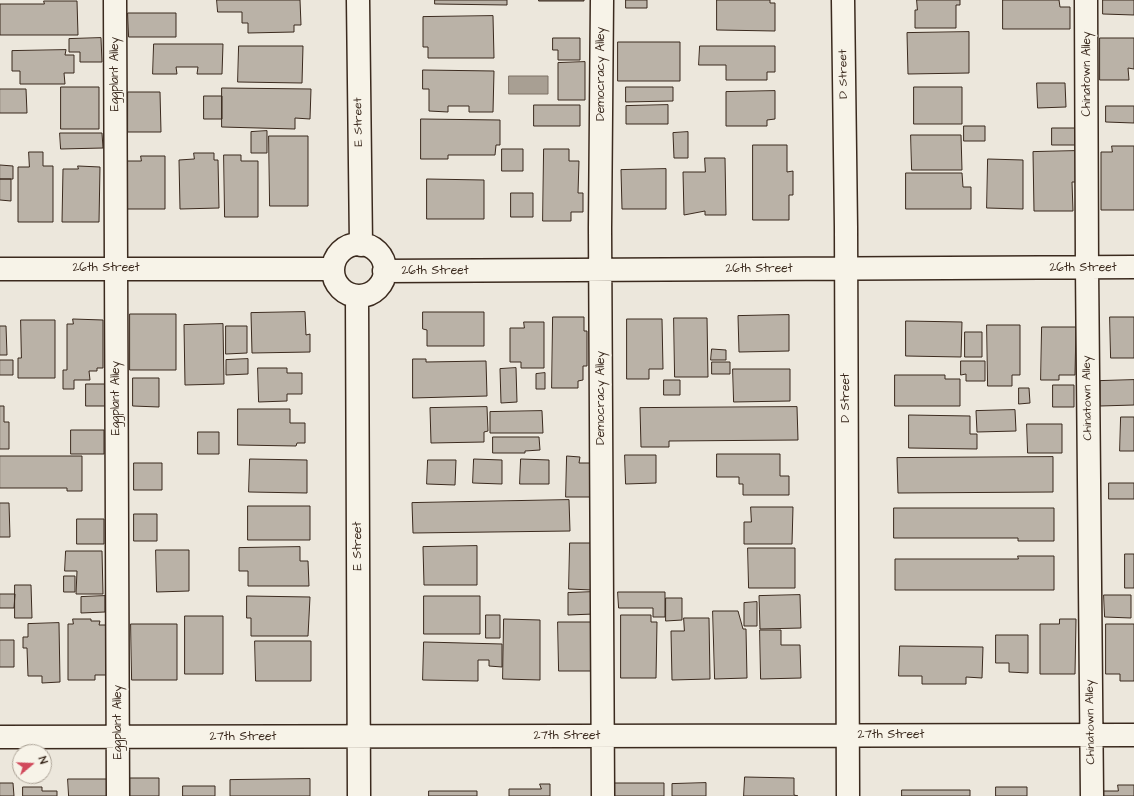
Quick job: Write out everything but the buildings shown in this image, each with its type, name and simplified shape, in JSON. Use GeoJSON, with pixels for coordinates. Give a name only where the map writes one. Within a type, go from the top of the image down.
{"type":"FeatureCollection","features":[{"type":"Feature","properties":{"kind":"street","name":"Eggplant Alley"},"geometry":{"type":"LineString","coordinates":[[115,0],[118,796]]}},
{"type":"Feature","properties":{"kind":"street","name":"E Street"},"geometry":{"type":"LineString","coordinates":[[358,0],[361,245]]}},
{"type":"Feature","properties":{"kind":"street","name":"Democracy Alley"},"geometry":{"type":"LineString","coordinates":[[602,0],[601,270],[603,796]]}},
{"type":"Feature","properties":{"kind":"street","name":"D Street"},"geometry":{"type":"LineString","coordinates":[[843,0],[846,269],[848,796]]}},
{"type":"Feature","properties":{"kind":"street","name":"Chinatown Alley"},"geometry":{"type":"LineString","coordinates":[[1086,0],[1092,796]]}},
{"type":"Feature","properties":{"kind":"street"},"geometry":{"type":"LineString","coordinates":[[361,245],[373,249],[378,253],[384,264],[384,271],[382,281],[376,290],[367,295],[357,296],[347,294],[339,287],[334,279],[333,269],[336,259],[342,251],[350,246],[361,245]]}},
{"type":"Feature","properties":{"kind":"street","name":"26th Street"},"geometry":{"type":"LineString","coordinates":[[0,269],[116,267],[333,269]]}},
{"type":"Feature","properties":{"kind":"street","name":"26th Street"},"geometry":{"type":"LineString","coordinates":[[384,271],[1134,267]]}},
{"type":"Feature","properties":{"kind":"street","name":"E Street"},"geometry":{"type":"LineString","coordinates":[[357,296],[358,796]]}},
{"type":"Feature","properties":{"kind":"street","name":"27th Street"},"geometry":{"type":"LineString","coordinates":[[0,737],[1134,735]]}},
{"type":"Feature","properties":{"kind":"shaded area"},"geometry":{"type":"Polygon","coordinates":[[[509,76],[548,76],[548,94],[509,94],[509,76]]]}}]}
